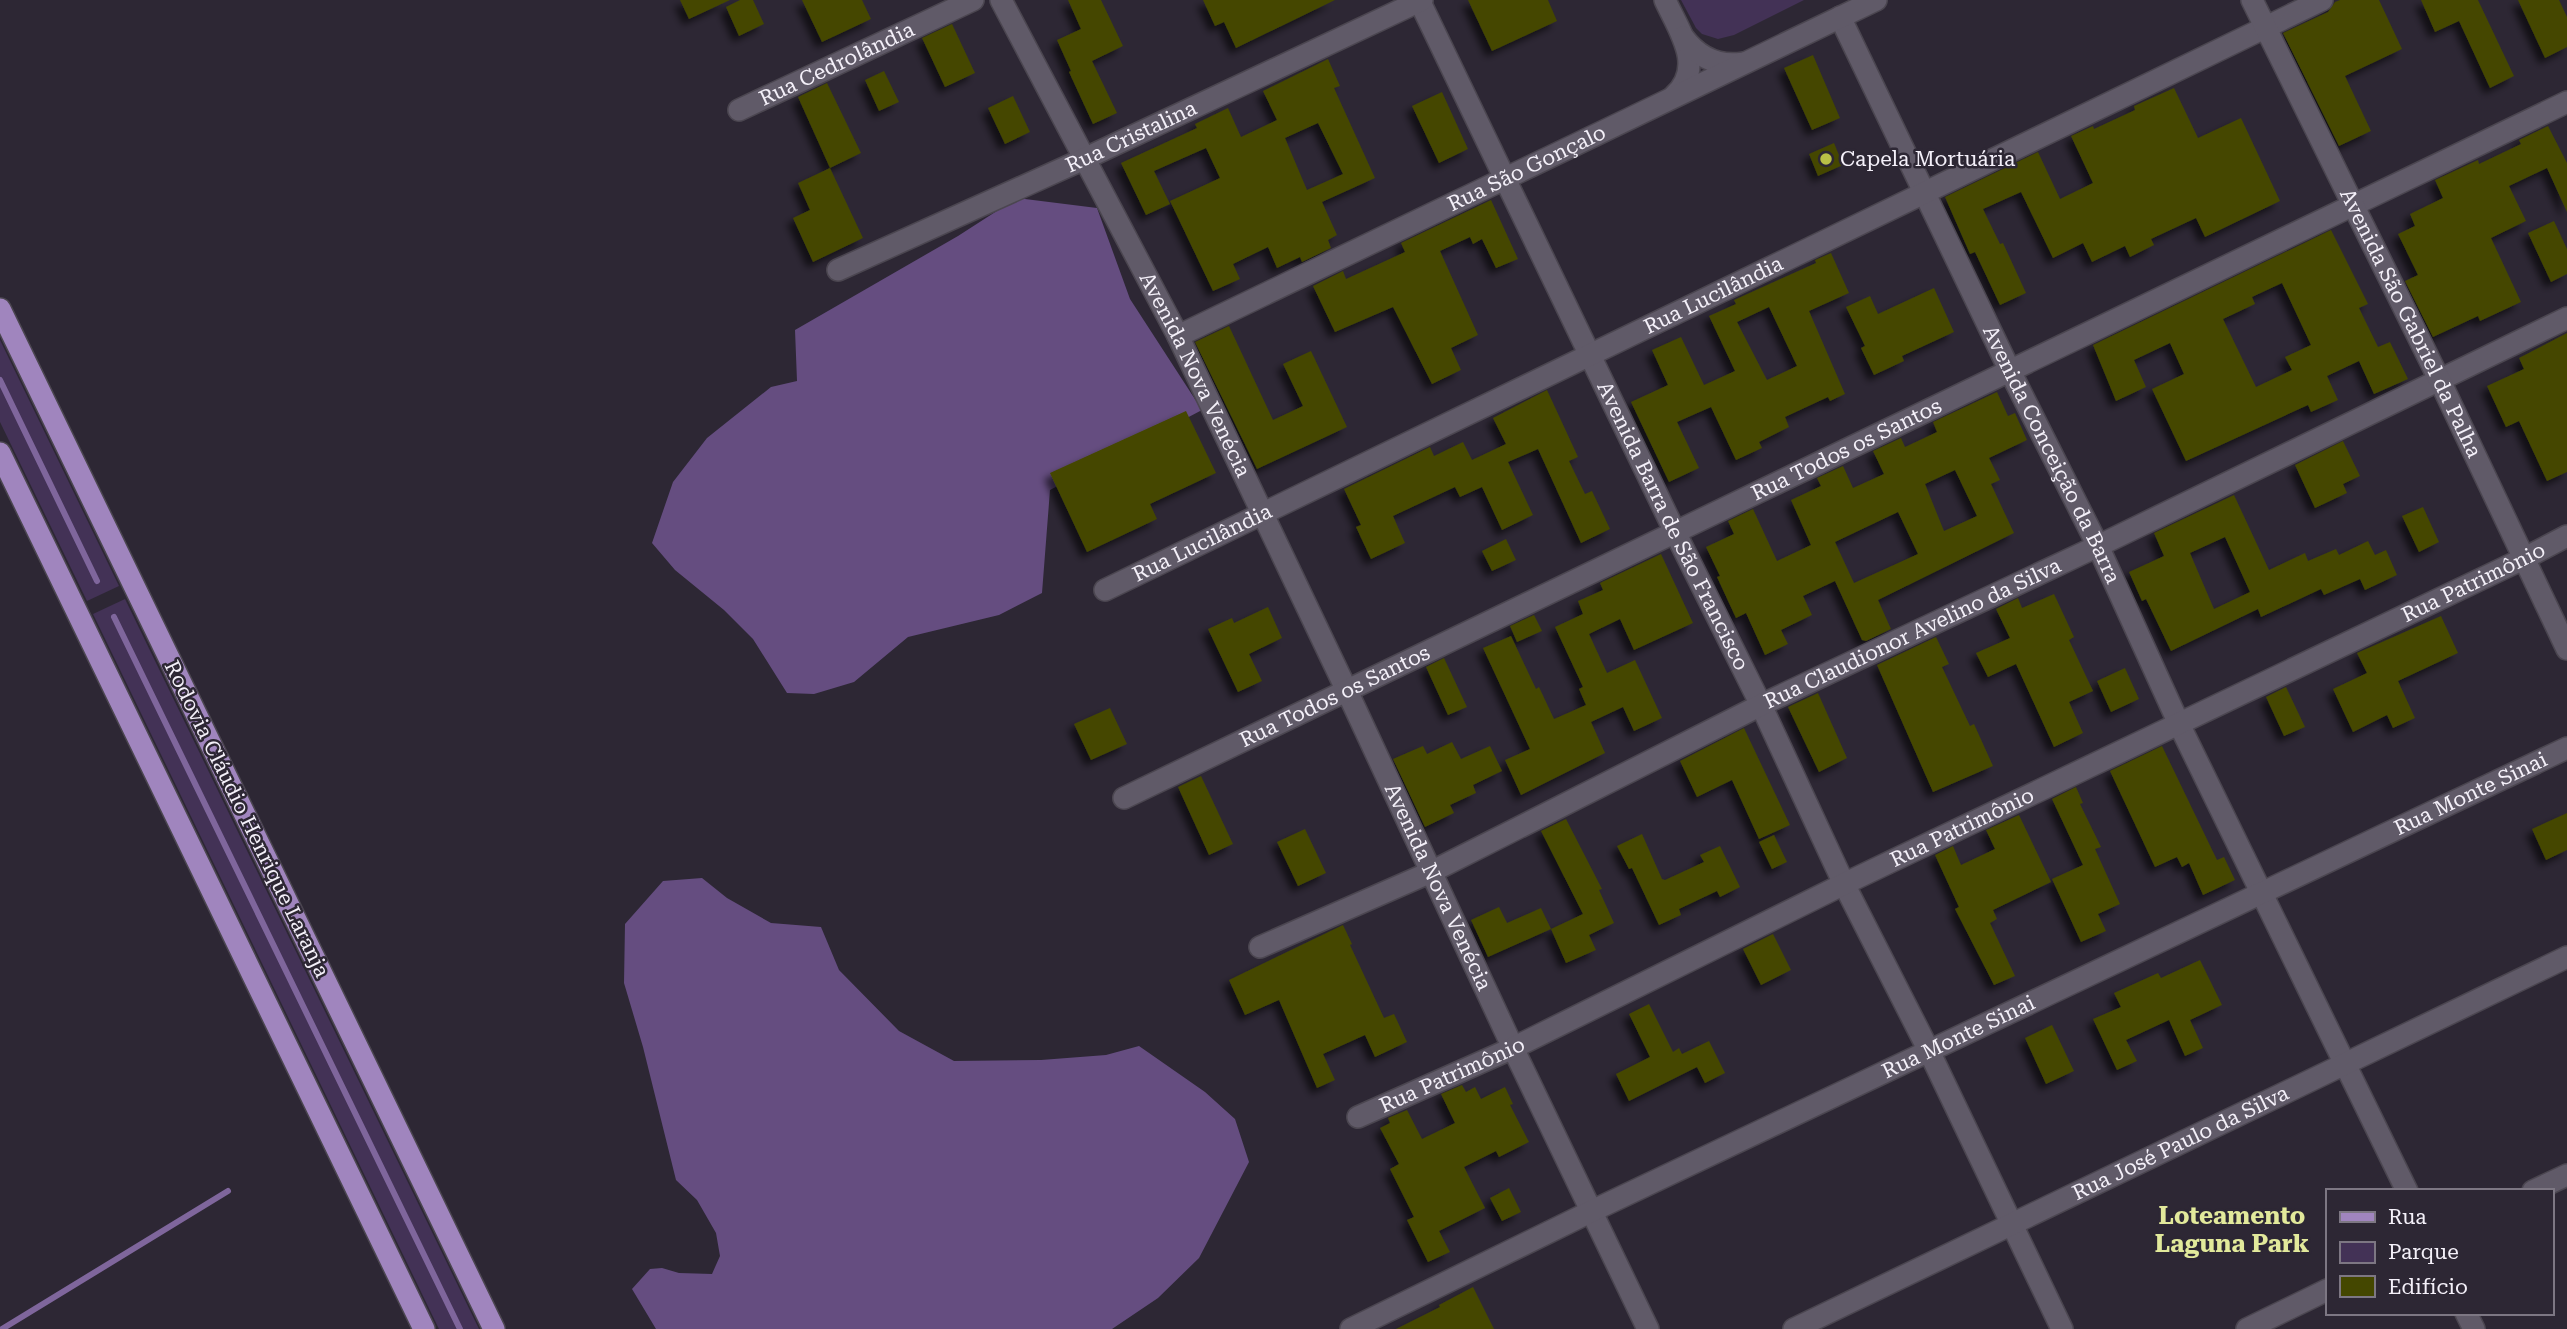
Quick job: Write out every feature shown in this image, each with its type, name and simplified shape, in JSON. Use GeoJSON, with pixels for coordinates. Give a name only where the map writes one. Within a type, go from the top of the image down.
{"type":"FeatureCollection","features":[{"type":"Feature","properties":{"kind":"main road","name":"Rodovia Cláudio Henrique Laranja"},"geometry":{"type":"LineString","coordinates":[[0,309],[494,1329]]}},
{"type":"Feature","properties":{"kind":"main road"},"geometry":{"type":"LineString","coordinates":[[0,453],[424,1329]]}},
{"type":"Feature","properties":{"kind":"street","name":"Rua Cedrolândia"},"geometry":{"type":"LineString","coordinates":[[739,110],[974,0]]}},
{"type":"Feature","properties":{"kind":"street","name":"Avenida Nova Venécia"},"geometry":{"type":"LineString","coordinates":[[1001,0],[1178,335],[1648,1329]]}},
{"type":"Feature","properties":{"kind":"street","name":"Rua Cristalina"},"geometry":{"type":"LineString","coordinates":[[838,270],[1084,159],[1420,0]]}},
{"type":"Feature","properties":{"kind":"street","name":"Avenida Barra de São Francisco"},"geometry":{"type":"LineString","coordinates":[[1420,0],[1589,355],[1761,705],[1844,884],[1929,1051],[2062,1329]]}},
{"type":"Feature","properties":{"kind":"street"},"geometry":{"type":"LineString","coordinates":[[1665,0],[1689,54],[1689,74],[1679,91],[1665,103]]}},
{"type":"Feature","properties":{"kind":"street","name":"Rua São Gonçalo"},"geometry":{"type":"LineString","coordinates":[[1178,335],[1876,0]]}},
{"type":"Feature","properties":{"kind":"street","name":"Avenida São Gabriel da Palha"},"geometry":{"type":"LineString","coordinates":[[2252,0],[2439,379],[2567,649]]}},
{"type":"Feature","properties":{"kind":"street","name":"Rua Lucilândia"},"geometry":{"type":"LineString","coordinates":[[1105,590],[2322,0]]}},
{"type":"Feature","properties":{"kind":"street","name":"Avenida Conceição da Barra"},"geometry":{"type":"LineString","coordinates":[[1840,17],[2010,371],[2098,546],[2179,724],[2406,1189]]}},
{"type":"Feature","properties":{"kind":"street"},"geometry":{"type":"LineString","coordinates":[[1677,26],[1692,48],[1702,56],[1723,64],[1744,63]]}},
{"type":"Feature","properties":{"kind":"street","name":"Rua Todos os Santos"},"geometry":{"type":"LineString","coordinates":[[1124,798],[2567,102]]}},
{"type":"Feature","properties":{"kind":"street","name":"Rua Claudionor Avelino da Silva"},"geometry":{"type":"LineString","coordinates":[[1260,947],[1431,872],[1761,705],[2098,546],[2567,318]]}},
{"type":"Feature","properties":{"kind":"street","name":"Rua Patrimônio"},"geometry":{"type":"LineString","coordinates":[[1358,1117],[1513,1048],[1844,884],[2567,536]]}},
{"type":"Feature","properties":{"kind":"street","name":"Rua Monte Sinai"},"geometry":{"type":"LineString","coordinates":[[1351,1329],[1592,1211],[2567,748]]}},
{"type":"Feature","properties":{"kind":"street","name":"Rua José Paulo da Silva"},"geometry":{"type":"LineString","coordinates":[[1794,1329],[2567,957]]}},
{"type":"Feature","properties":{"kind":"street"},"geometry":{"type":"LineString","coordinates":[[2537,1189],[2567,1174]]}},
{"type":"Feature","properties":{"kind":"street"},"geometry":{"type":"LineString","coordinates":[[2247,1329],[2326,1290]]}},
{"type":"Feature","properties":{"kind":"green space"},"geometry":{"type":"Polygon","coordinates":[[[1681,0],[1804,0],[1734,35],[1718,39],[1702,34],[1696,28],[1681,0]]]}},
{"type":"Feature","properties":{"kind":"green space"},"geometry":{"type":"Polygon","coordinates":[[[0,340],[119,586],[87,601],[0,422],[0,340]]]}},
{"type":"Feature","properties":{"kind":"green space"},"geometry":{"type":"Polygon","coordinates":[[[125,599],[479,1329],[439,1329],[93,614],[125,599]]]}},
{"type":"Feature","properties":{"kind":"shaded area"},"geometry":{"type":"Polygon","coordinates":[[[1017,198],[1097,208],[1130,299],[1202,410],[1050,490],[1042,593],[999,615],[908,637],[854,682],[814,694],[787,693],[753,639],[724,610],[675,570],[652,543],[673,482],[707,438],[771,387],[797,381],[795,330],[958,236],[1017,198]]]}},
{"type":"Feature","properties":{"kind":"shaded area"},"geometry":{"type":"Polygon","coordinates":[[[702,878],[727,898],[771,923],[821,927],[839,970],[899,1031],[954,1061],[1041,1060],[1106,1055],[1139,1046],[1205,1092],[1235,1119],[1249,1162],[1199,1258],[1158,1298],[1112,1329],[656,1329],[632,1289],[650,1269],[712,1274],[720,1256],[716,1233],[697,1200],[676,1180],[624,983],[625,924],[663,881],[702,878]]]}},
{"type":"Feature","properties":{"kind":"building"},"geometry":{"type":"Polygon","coordinates":[[[680,0],[730,0],[689,19],[680,0]]]}},
{"type":"Feature","properties":{"kind":"building"},"geometry":{"type":"Polygon","coordinates":[[[740,0],[753,0],[764,24],[739,36],[726,7],[740,0]]]}},
{"type":"Feature","properties":{"kind":"building"},"geometry":{"type":"Polygon","coordinates":[[[802,0],[862,0],[871,19],[822,42],[802,0]]]}},
{"type":"Feature","properties":{"kind":"building"},"geometry":{"type":"Polygon","coordinates":[[[1068,0],[1101,0],[1123,46],[1092,61],[1117,113],[1093,124],[1057,40],[1081,29],[1068,0]]]}},
{"type":"Feature","properties":{"kind":"building"},"geometry":{"type":"Polygon","coordinates":[[[1203,0],[1335,0],[1236,48],[1224,22],[1215,26],[1203,0]]]}},
{"type":"Feature","properties":{"kind":"building"},"geometry":{"type":"Polygon","coordinates":[[[1468,0],[1548,0],[1557,21],[1492,51],[1468,0]]]}},
{"type":"Feature","properties":{"kind":"building"},"geometry":{"type":"Polygon","coordinates":[[[2379,0],[2402,49],[2345,76],[2371,131],[2339,146],[2283,33],[2328,12],[2335,2],[2379,0]]]}},
{"type":"Feature","properties":{"kind":"building"},"geometry":{"type":"Polygon","coordinates":[[[2421,0],[2478,0],[2514,76],[2490,88],[2459,21],[2435,32],[2421,0]]]}},
{"type":"Feature","properties":{"kind":"building"},"geometry":{"type":"Polygon","coordinates":[[[2518,0],[2559,0],[2567,17],[2567,47],[2545,58],[2518,0]]]}},
{"type":"Feature","properties":{"kind":"building"},"geometry":{"type":"Polygon","coordinates":[[[952,24],[975,73],[945,87],[922,38],[952,24]]]}},
{"type":"Feature","properties":{"kind":"building"},"geometry":{"type":"Polygon","coordinates":[[[1813,55],[1840,118],[1812,130],[1784,68],[1813,55]]]}},
{"type":"Feature","properties":{"kind":"building"},"geometry":{"type":"Polygon","coordinates":[[[1328,59],[1340,86],[1334,88],[1375,178],[1322,202],[1337,235],[1328,240],[1331,248],[1302,262],[1300,257],[1277,268],[1268,247],[1233,264],[1240,279],[1213,291],[1170,201],[1220,178],[1206,148],[1154,171],[1170,204],[1146,215],[1121,163],[1197,128],[1195,124],[1228,108],[1241,137],[1277,120],[1263,91],[1328,59]],[[1318,123],[1285,138],[1307,190],[1343,174],[1318,123]]]}},
{"type":"Feature","properties":{"kind":"building"},"geometry":{"type":"Polygon","coordinates":[[[884,71],[899,102],[879,111],[865,80],[884,71]]]}},
{"type":"Feature","properties":{"kind":"building"},"geometry":{"type":"Polygon","coordinates":[[[827,83],[861,153],[830,168],[798,97],[827,83]]]}},
{"type":"Feature","properties":{"kind":"building"},"geometry":{"type":"Polygon","coordinates":[[[2174,88],[2198,138],[2241,118],[2280,201],[2205,237],[2196,218],[2151,239],[2154,245],[2130,257],[2125,246],[2092,262],[2083,243],[2053,258],[2021,192],[1983,209],[2000,244],[2003,243],[2026,293],[2000,305],[1975,252],[1970,254],[1945,197],[2038,152],[2060,199],[2093,183],[2071,136],[2093,126],[2094,129],[2135,110],[2134,106],[2174,88]]]}},
{"type":"Feature","properties":{"kind":"building"},"geometry":{"type":"Polygon","coordinates":[[[1442,92],[1468,149],[1439,163],[1412,106],[1442,92]]]}},
{"type":"Feature","properties":{"kind":"building"},"geometry":{"type":"Polygon","coordinates":[[[1013,96],[1030,132],[1005,144],[988,108],[1013,96]]]}},
{"type":"Feature","properties":{"kind":"building"},"geometry":{"type":"Polygon","coordinates":[[[2548,126],[2567,163],[2567,212],[2547,168],[2509,186],[2526,221],[2491,238],[2521,302],[2480,321],[2478,316],[2433,337],[2405,281],[2418,275],[2398,234],[2415,226],[2410,214],[2443,198],[2435,180],[2478,160],[2479,164],[2521,144],[2519,140],[2548,126]]]}},
{"type":"Feature","properties":{"kind":"building","name":"Capela Mortuária"},"geometry":{"type":"Polygon","coordinates":[[[1834,143],[1843,165],[1818,176],[1809,154],[1834,143]]]}},
{"type":"Feature","properties":{"kind":"building"},"geometry":{"type":"Polygon","coordinates":[[[830,168],[863,238],[813,262],[793,218],[810,210],[798,183],[830,168]]]}},
{"type":"Feature","properties":{"kind":"building"},"geometry":{"type":"Polygon","coordinates":[[[1491,200],[1518,259],[1496,268],[1482,239],[1473,244],[1470,237],[1440,251],[1478,335],[1451,348],[1461,370],[1432,384],[1393,307],[1335,332],[1313,286],[1343,271],[1346,279],[1405,252],[1401,243],[1491,200]]]}},
{"type":"Feature","properties":{"kind":"building"},"geometry":{"type":"Polygon","coordinates":[[[2554,221],[2567,249],[2567,274],[2551,282],[2528,233],[2554,221]]]}},
{"type":"Feature","properties":{"kind":"building"},"geometry":{"type":"Polygon","coordinates":[[[2331,230],[2368,304],[2359,308],[2378,347],[2390,342],[2408,379],[2374,394],[2359,361],[2327,376],[2338,400],[2311,412],[2308,405],[2186,461],[2152,389],[2184,374],[2170,343],[2134,360],[2146,387],[2116,401],[2093,345],[2331,230]],[[2282,283],[2252,297],[2255,304],[2223,319],[2256,387],[2292,370],[2285,357],[2311,345],[2282,283]]]}},
{"type":"Feature","properties":{"kind":"building"},"geometry":{"type":"Polygon","coordinates":[[[1831,253],[1849,293],[1809,311],[1845,394],[1830,401],[1828,397],[1785,417],[1789,427],[1759,442],[1762,448],[1736,460],[1711,407],[1677,422],[1699,468],[1669,482],[1631,402],[1668,385],[1652,350],[1681,337],[1704,385],[1735,371],[1709,316],[1736,304],[1734,300],[1816,263],[1815,260],[1831,253]],[[1769,307],[1737,322],[1767,380],[1797,366],[1769,307]]]}},
{"type":"Feature","properties":{"kind":"building"},"geometry":{"type":"Polygon","coordinates":[[[1934,288],[1954,332],[1902,356],[1904,361],[1874,375],[1861,348],[1865,346],[1846,307],[1870,296],[1878,314],[1934,288]]]}},
{"type":"Feature","properties":{"kind":"building"},"geometry":{"type":"Polygon","coordinates":[[[1229,326],[1273,420],[1303,406],[1283,364],[1311,351],[1347,427],[1257,469],[1195,342],[1229,326]]]}},
{"type":"Feature","properties":{"kind":"building"},"geometry":{"type":"Polygon","coordinates":[[[2567,333],[2567,472],[2547,481],[2519,421],[2506,427],[2487,386],[2524,369],[2519,358],[2567,333]]]}},
{"type":"Feature","properties":{"kind":"building"},"geometry":{"type":"Polygon","coordinates":[[[1547,390],[1578,457],[1569,461],[1585,494],[1592,491],[1610,529],[1581,543],[1538,449],[1508,462],[1533,515],[1502,530],[1482,487],[1460,497],[1455,487],[1393,516],[1405,543],[1371,559],[1356,527],[1361,525],[1344,489],[1430,447],[1434,456],[1463,442],[1472,460],[1506,444],[1493,418],[1547,390]]]}},
{"type":"Feature","properties":{"kind":"building"},"geometry":{"type":"Polygon","coordinates":[[[1997,392],[2008,416],[2015,413],[2027,440],[1989,458],[2000,480],[1991,484],[2014,533],[1878,600],[1891,629],[1866,641],[1862,640],[1835,581],[1803,596],[1812,615],[1781,630],[1788,644],[1765,655],[1746,613],[1736,618],[1706,547],[1734,534],[1728,521],[1753,509],[1777,561],[1811,545],[1791,500],[1821,486],[1817,478],[1843,466],[1853,488],[1884,474],[1873,451],[1901,438],[1905,447],[1937,432],[1933,422],[1997,392]],[[1955,470],[1925,484],[1944,531],[1977,516],[1955,470]],[[1898,512],[1835,542],[1854,583],[1918,554],[1898,512]]]}},
{"type":"Feature","properties":{"kind":"building"},"geometry":{"type":"Polygon","coordinates":[[[1186,411],[1216,473],[1150,504],[1157,519],[1087,552],[1050,473],[1186,411]]]}},
{"type":"Feature","properties":{"kind":"building"},"geometry":{"type":"Polygon","coordinates":[[[2343,441],[2360,476],[2343,484],[2347,493],[2315,508],[2295,465],[2343,441]]]}},
{"type":"Feature","properties":{"kind":"building"},"geometry":{"type":"Polygon","coordinates":[[[2234,495],[2269,570],[2305,553],[2308,561],[2336,549],[2339,555],[2368,541],[2375,555],[2386,550],[2397,575],[2365,590],[2360,579],[2324,595],[2321,589],[2261,617],[2258,609],[2171,651],[2146,599],[2142,601],[2129,572],[2164,556],[2154,533],[2234,495]],[[2225,537],[2190,553],[2214,609],[2250,592],[2225,537]]]}},
{"type":"Feature","properties":{"kind":"building"},"geometry":{"type":"Polygon","coordinates":[[[2423,507],[2439,542],[2419,552],[2402,516],[2423,507]]]}},
{"type":"Feature","properties":{"kind":"building"},"geometry":{"type":"Polygon","coordinates":[[[1506,539],[1516,560],[1492,571],[1482,551],[1506,539]]]}},
{"type":"Feature","properties":{"kind":"building"},"geometry":{"type":"Polygon","coordinates":[[[1661,554],[1693,623],[1634,650],[1620,619],[1589,634],[1607,673],[1635,660],[1662,718],[1634,731],[1623,707],[1591,722],[1605,753],[1521,795],[1505,760],[1530,749],[1483,648],[1511,636],[1536,689],[1539,687],[1554,719],[1586,705],[1579,689],[1583,687],[1555,627],[1583,614],[1578,601],[1603,590],[1600,583],[1661,554]]]}},
{"type":"Feature","properties":{"kind":"building"},"geometry":{"type":"Polygon","coordinates":[[[2054,594],[2074,637],[2069,640],[2093,691],[2069,702],[2083,733],[2054,747],[2016,664],[1988,677],[1976,653],[2010,638],[1996,609],[2018,598],[2022,608],[2054,594]]]}},
{"type":"Feature","properties":{"kind":"building"},"geometry":{"type":"Polygon","coordinates":[[[1268,607],[1282,638],[1249,654],[1262,681],[1238,692],[1208,629],[1232,618],[1234,623],[1268,607]]]}},
{"type":"Feature","properties":{"kind":"building"},"geometry":{"type":"Polygon","coordinates":[[[1534,615],[1542,631],[1517,642],[1510,626],[1534,615]]]}},
{"type":"Feature","properties":{"kind":"building"},"geometry":{"type":"Polygon","coordinates":[[[2441,616],[2458,653],[2398,681],[2415,718],[2393,728],[2387,715],[2353,732],[2333,689],[2367,673],[2357,653],[2441,616]]]}},
{"type":"Feature","properties":{"kind":"building"},"geometry":{"type":"Polygon","coordinates":[[[1936,637],[1949,664],[1942,667],[1970,726],[1974,724],[1993,766],[1933,792],[1877,665],[1936,637]]]}},
{"type":"Feature","properties":{"kind":"building"},"geometry":{"type":"Polygon","coordinates":[[[1444,658],[1467,707],[1448,715],[1426,667],[1444,658]]]}},
{"type":"Feature","properties":{"kind":"building"},"geometry":{"type":"Polygon","coordinates":[[[2125,668],[2139,699],[2111,712],[2097,681],[2125,668]]]}},
{"type":"Feature","properties":{"kind":"building"},"geometry":{"type":"Polygon","coordinates":[[[2286,687],[2305,727],[2284,736],[2266,697],[2286,687]]]}},
{"type":"Feature","properties":{"kind":"building"},"geometry":{"type":"Polygon","coordinates":[[[1818,693],[1847,758],[1819,772],[1788,707],[1818,693]]]}},
{"type":"Feature","properties":{"kind":"building"},"geometry":{"type":"Polygon","coordinates":[[[1110,708],[1127,744],[1091,760],[1074,724],[1110,708]]]}},
{"type":"Feature","properties":{"kind":"building"},"geometry":{"type":"Polygon","coordinates":[[[1744,728],[1790,825],[1759,839],[1732,780],[1697,797],[1680,761],[1744,728]]]}},
{"type":"Feature","properties":{"kind":"building"},"geometry":{"type":"Polygon","coordinates":[[[1452,742],[1461,759],[1490,746],[1502,771],[1473,785],[1476,793],[1450,805],[1454,813],[1425,827],[1393,759],[1423,746],[1427,754],[1452,742]]]}},
{"type":"Feature","properties":{"kind":"building"},"geometry":{"type":"Polygon","coordinates":[[[2162,746],[2217,860],[2224,857],[2235,880],[2203,895],[2189,863],[2182,867],[2177,857],[2155,867],[2110,771],[2162,746]]]}},
{"type":"Feature","properties":{"kind":"building"},"geometry":{"type":"Polygon","coordinates":[[[1201,776],[1233,844],[1209,855],[1178,787],[1201,776]]]}},
{"type":"Feature","properties":{"kind":"building"},"geometry":{"type":"Polygon","coordinates":[[[2076,787],[2083,803],[2080,804],[2101,847],[2095,849],[2120,904],[2098,914],[2106,931],[2081,942],[2052,879],[2083,865],[2052,799],[2076,787]]]}},
{"type":"Feature","properties":{"kind":"building"},"geometry":{"type":"Polygon","coordinates":[[[2567,813],[2567,850],[2546,860],[2532,829],[2567,813]]]}},
{"type":"Feature","properties":{"kind":"building"},"geometry":{"type":"Polygon","coordinates":[[[2019,815],[2051,882],[1993,910],[1997,919],[1990,923],[2015,976],[1994,985],[1955,909],[1959,907],[1935,855],[1953,846],[1961,865],[1995,849],[1986,830],[2019,815]]]}},
{"type":"Feature","properties":{"kind":"building"},"geometry":{"type":"Polygon","coordinates":[[[1566,819],[1602,889],[1599,890],[1614,923],[1589,935],[1596,950],[1566,963],[1551,929],[1583,914],[1541,831],[1566,819]]]}},
{"type":"Feature","properties":{"kind":"building"},"geometry":{"type":"Polygon","coordinates":[[[1305,829],[1326,873],[1298,886],[1277,842],[1305,829]]]}},
{"type":"Feature","properties":{"kind":"building"},"geometry":{"type":"Polygon","coordinates":[[[1642,834],[1662,879],[1704,862],[1700,855],[1720,846],[1740,887],[1720,897],[1717,891],[1679,909],[1681,915],[1659,925],[1632,868],[1629,869],[1617,846],[1642,834]]]}},
{"type":"Feature","properties":{"kind":"building"},"geometry":{"type":"Polygon","coordinates":[[[1774,835],[1787,862],[1772,869],[1759,842],[1774,835]]]}},
{"type":"Feature","properties":{"kind":"building"},"geometry":{"type":"Polygon","coordinates":[[[1499,907],[1507,923],[1541,908],[1551,929],[1488,957],[1471,920],[1499,907]]]}},
{"type":"Feature","properties":{"kind":"building"},"geometry":{"type":"Polygon","coordinates":[[[1343,925],[1384,1018],[1394,1014],[1407,1042],[1375,1057],[1365,1035],[1323,1054],[1335,1080],[1317,1088],[1279,1000],[1245,1015],[1229,980],[1343,925]]]}},
{"type":"Feature","properties":{"kind":"building"},"geometry":{"type":"Polygon","coordinates":[[[1773,934],[1791,970],[1761,985],[1743,949],[1773,934]]]}},
{"type":"Feature","properties":{"kind":"building"},"geometry":{"type":"Polygon","coordinates":[[[2200,960],[2222,1005],[2190,1020],[2203,1048],[2185,1056],[2169,1020],[2126,1040],[2137,1061],[2117,1070],[2093,1019],[2121,1007],[2114,993],[2158,973],[2161,978],[2200,960]]]}},
{"type":"Feature","properties":{"kind":"building"},"geometry":{"type":"Polygon","coordinates":[[[1649,1004],[1673,1052],[1679,1048],[1682,1054],[1709,1041],[1725,1073],[1705,1083],[1697,1067],[1629,1101],[1616,1074],[1650,1057],[1629,1014],[1649,1004]]]}},
{"type":"Feature","properties":{"kind":"building"},"geometry":{"type":"Polygon","coordinates":[[[2052,1025],[2074,1071],[2046,1084],[2025,1038],[2052,1025]]]}},
{"type":"Feature","properties":{"kind":"building"},"geometry":{"type":"Polygon","coordinates":[[[1462,1085],[1466,1092],[1475,1087],[1481,1099],[1505,1087],[1513,1104],[1510,1105],[1529,1142],[1499,1157],[1496,1151],[1464,1167],[1485,1208],[1439,1231],[1450,1252],[1428,1262],[1407,1220],[1414,1217],[1390,1169],[1399,1164],[1380,1128],[1390,1123],[1388,1118],[1407,1110],[1422,1139],[1455,1123],[1441,1094],[1462,1085]]]}},
{"type":"Feature","properties":{"kind":"building"},"geometry":{"type":"Polygon","coordinates":[[[1509,1188],[1521,1212],[1502,1221],[1490,1198],[1509,1188]]]}},
{"type":"Feature","properties":{"kind":"building"},"geometry":{"type":"Polygon","coordinates":[[[1473,1287],[1494,1329],[1396,1329],[1440,1307],[1439,1305],[1473,1287]]]}},
{"type":"Feature","properties":{"kind":"waterway"},"geometry":{"type":"LineString","coordinates":[[0,380],[97,581]]}},
{"type":"Feature","properties":{"kind":"waterway"},"geometry":{"type":"LineString","coordinates":[[114,617],[460,1329]]}},
{"type":"Feature","properties":{"kind":"waterway"},"geometry":{"type":"LineString","coordinates":[[2,1329],[228,1191]]}},
{"type":"Feature","properties":{"kind":"place","name":"Capela Mortuária"},"geometry":{"type":"Point","coordinates":[1826,159]}},
{"type":"Feature","properties":{"kind":"district","name":"Loteamento Laguna Park"},"geometry":{"type":"Point","coordinates":[2232,1230]}}]}
